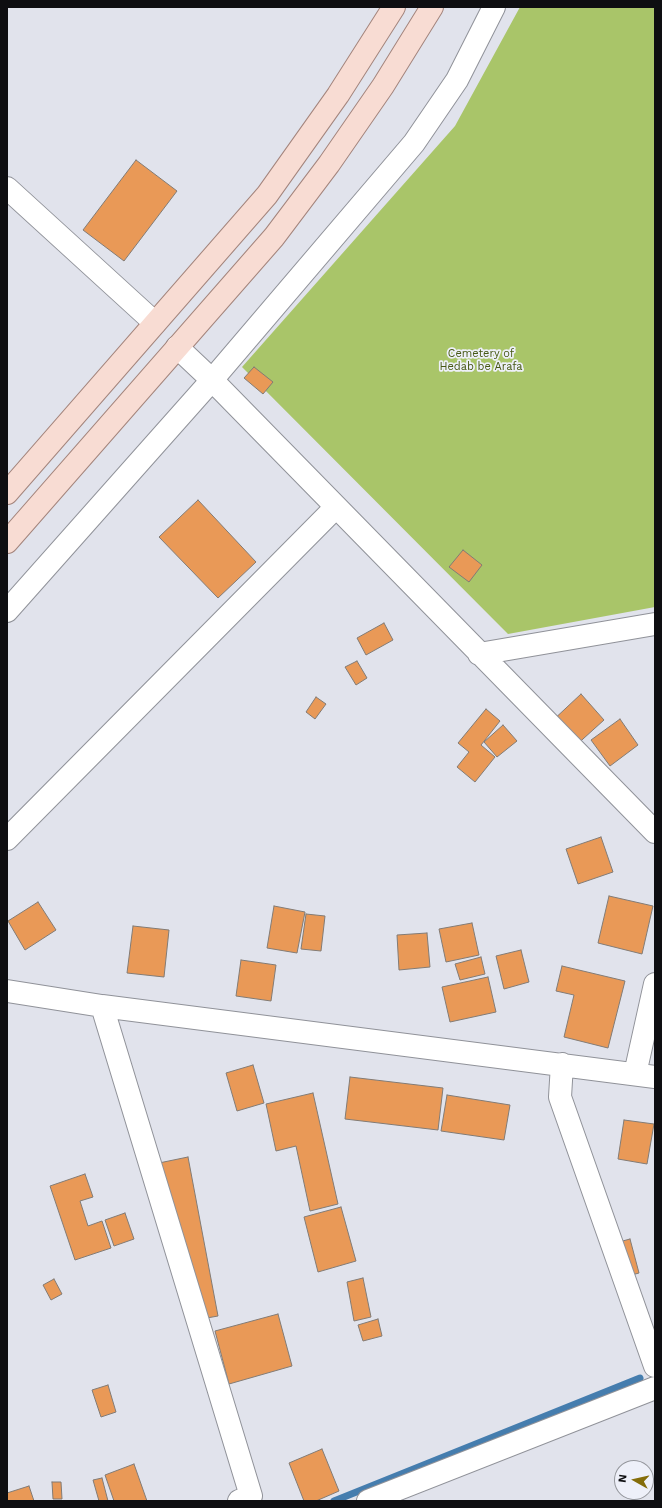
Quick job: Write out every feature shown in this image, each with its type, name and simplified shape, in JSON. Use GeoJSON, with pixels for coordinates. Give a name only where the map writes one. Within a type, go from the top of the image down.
{"type":"FeatureCollection","features":[{"type":"Feature","properties":{"kind":"main road"},"geometry":{"type":"LineString","coordinates":[[7,493],[267,195],[338,95],[394,7]]}},
{"type":"Feature","properties":{"kind":"main road"},"geometry":{"type":"LineString","coordinates":[[7,542],[274,236],[329,164],[383,86],[432,7]]}},
{"type":"Feature","properties":{"kind":"street"},"geometry":{"type":"LineString","coordinates":[[7,611],[212,380],[414,143],[456,80],[494,7]]}},
{"type":"Feature","properties":{"kind":"street"},"geometry":{"type":"LineString","coordinates":[[7,188],[155,323]]}},
{"type":"Feature","properties":{"kind":"street"},"geometry":{"type":"LineString","coordinates":[[177,347],[212,380],[655,832]]}},
{"type":"Feature","properties":{"kind":"street"},"geometry":{"type":"LineString","coordinates":[[7,839],[336,507]]}},
{"type":"Feature","properties":{"kind":"street"},"geometry":{"type":"LineString","coordinates":[[479,654],[655,624]]}},
{"type":"Feature","properties":{"kind":"street"},"geometry":{"type":"LineString","coordinates":[[7,991],[102,1006],[645,1075],[655,984]]}},
{"type":"Feature","properties":{"kind":"street"},"geometry":{"type":"LineString","coordinates":[[102,1006],[252,1496],[239,1501]]}},
{"type":"Feature","properties":{"kind":"street"},"geometry":{"type":"LineString","coordinates":[[562,1064],[560,1097],[655,1366]]}},
{"type":"Feature","properties":{"kind":"street"},"geometry":{"type":"LineString","coordinates":[[368,1501],[655,1388]]}},
{"type":"Feature","properties":{"kind":"green space","name":"Cemetery of Hedab be Arafa"},"geometry":{"type":"Polygon","coordinates":[[[520,7],[655,7],[655,607],[508,634],[242,367],[455,126],[520,7]]]}},
{"type":"Feature","properties":{"kind":"building"},"geometry":{"type":"Polygon","coordinates":[[[136,160],[177,191],[124,261],[83,230],[136,160]]]}},
{"type":"Feature","properties":{"kind":"building"},"geometry":{"type":"Polygon","coordinates":[[[254,367],[273,382],[263,394],[244,378],[254,367]]]}},
{"type":"Feature","properties":{"kind":"building"},"geometry":{"type":"Polygon","coordinates":[[[198,500],[256,562],[218,598],[159,537],[198,500]]]}},
{"type":"Feature","properties":{"kind":"building"},"geometry":{"type":"Polygon","coordinates":[[[463,550],[482,565],[469,582],[449,567],[463,550]]]}},
{"type":"Feature","properties":{"kind":"building"},"geometry":{"type":"Polygon","coordinates":[[[384,623],[393,640],[366,655],[357,638],[384,623]]]}},
{"type":"Feature","properties":{"kind":"building"},"geometry":{"type":"Polygon","coordinates":[[[357,661],[367,678],[356,685],[345,667],[357,661]]]}},
{"type":"Feature","properties":{"kind":"building"},"geometry":{"type":"Polygon","coordinates":[[[581,694],[604,720],[573,748],[550,723],[581,694]]]}},
{"type":"Feature","properties":{"kind":"building"},"geometry":{"type":"Polygon","coordinates":[[[316,697],[326,704],[315,719],[306,712],[316,697]]]}},
{"type":"Feature","properties":{"kind":"building"},"geometry":{"type":"Polygon","coordinates":[[[486,709],[500,721],[481,745],[495,757],[475,782],[457,767],[469,752],[458,743],[486,709]]]}},
{"type":"Feature","properties":{"kind":"building"},"geometry":{"type":"Polygon","coordinates":[[[620,719],[638,745],[610,766],[591,740],[620,719]]]}},
{"type":"Feature","properties":{"kind":"building"},"geometry":{"type":"Polygon","coordinates":[[[503,725],[517,741],[497,757],[484,742],[503,725]]]}},
{"type":"Feature","properties":{"kind":"building"},"geometry":{"type":"Polygon","coordinates":[[[601,837],[613,872],[578,884],[566,849],[601,837]]]}},
{"type":"Feature","properties":{"kind":"building"},"geometry":{"type":"Polygon","coordinates":[[[609,896],[653,906],[642,954],[598,943],[609,896]]]}},
{"type":"Feature","properties":{"kind":"building"},"geometry":{"type":"Polygon","coordinates":[[[38,902],[56,930],[25,950],[8,921],[38,902]]]}},
{"type":"Feature","properties":{"kind":"building"},"geometry":{"type":"Polygon","coordinates":[[[274,906],[305,912],[297,953],[267,948],[274,906]]]}},
{"type":"Feature","properties":{"kind":"building"},"geometry":{"type":"Polygon","coordinates":[[[306,914],[325,916],[321,951],[301,949],[306,914]]]}},
{"type":"Feature","properties":{"kind":"building"},"geometry":{"type":"Polygon","coordinates":[[[472,923],[479,955],[446,962],[439,929],[472,923]]]}},
{"type":"Feature","properties":{"kind":"building"},"geometry":{"type":"Polygon","coordinates":[[[133,926],[169,930],[164,977],[127,973],[133,926]]]}},
{"type":"Feature","properties":{"kind":"building"},"geometry":{"type":"Polygon","coordinates":[[[427,933],[430,967],[399,970],[397,935],[427,933]]]}},
{"type":"Feature","properties":{"kind":"building"},"geometry":{"type":"Polygon","coordinates":[[[521,950],[529,982],[504,989],[496,956],[521,950]]]}},
{"type":"Feature","properties":{"kind":"building"},"geometry":{"type":"Polygon","coordinates":[[[481,957],[485,974],[460,980],[455,964],[481,957]]]}},
{"type":"Feature","properties":{"kind":"building"},"geometry":{"type":"Polygon","coordinates":[[[241,960],[276,965],[271,1001],[236,996],[241,960]]]}},
{"type":"Feature","properties":{"kind":"building"},"geometry":{"type":"Polygon","coordinates":[[[562,966],[625,981],[608,1048],[564,1037],[574,995],[556,991],[562,966]]]}},
{"type":"Feature","properties":{"kind":"building"},"geometry":{"type":"Polygon","coordinates":[[[488,977],[496,1012],[450,1022],[442,987],[488,977]]]}},
{"type":"Feature","properties":{"kind":"building"},"geometry":{"type":"Polygon","coordinates":[[[253,1065],[264,1103],[237,1111],[226,1073],[253,1065]]]}},
{"type":"Feature","properties":{"kind":"building"},"geometry":{"type":"Polygon","coordinates":[[[350,1077],[443,1088],[438,1130],[345,1119],[350,1077]]]}},
{"type":"Feature","properties":{"kind":"building"},"geometry":{"type":"Polygon","coordinates":[[[313,1093],[338,1204],[310,1211],[296,1146],[276,1151],[266,1104],[313,1093]]]}},
{"type":"Feature","properties":{"kind":"building"},"geometry":{"type":"Polygon","coordinates":[[[447,1095],[510,1105],[504,1140],[441,1131],[447,1095]]]}},
{"type":"Feature","properties":{"kind":"building"},"geometry":{"type":"Polygon","coordinates":[[[624,1120],[654,1124],[647,1164],[618,1159],[624,1120]]]}},
{"type":"Feature","properties":{"kind":"building"},"geometry":{"type":"Polygon","coordinates":[[[188,1157],[218,1316],[190,1321],[159,1163],[188,1157]]]}},
{"type":"Feature","properties":{"kind":"building"},"geometry":{"type":"Polygon","coordinates":[[[85,1174],[93,1197],[80,1201],[88,1226],[102,1221],[111,1248],[75,1260],[50,1186],[85,1174]]]}},
{"type":"Feature","properties":{"kind":"building"},"geometry":{"type":"Polygon","coordinates":[[[341,1207],[356,1261],[318,1272],[304,1217],[341,1207]]]}},
{"type":"Feature","properties":{"kind":"building"},"geometry":{"type":"Polygon","coordinates":[[[125,1213],[134,1239],[114,1246],[105,1220],[125,1213]]]}},
{"type":"Feature","properties":{"kind":"building"},"geometry":{"type":"Polygon","coordinates":[[[630,1239],[639,1273],[617,1279],[608,1245],[630,1239]]]}},
{"type":"Feature","properties":{"kind":"building"},"geometry":{"type":"Polygon","coordinates":[[[363,1278],[371,1317],[354,1321],[347,1282],[363,1278]]]}},
{"type":"Feature","properties":{"kind":"building"},"geometry":{"type":"Polygon","coordinates":[[[54,1279],[62,1294],[51,1300],[43,1285],[54,1279]]]}},
{"type":"Feature","properties":{"kind":"building"},"geometry":{"type":"Polygon","coordinates":[[[278,1314],[292,1366],[229,1384],[215,1331],[278,1314]]]}},
{"type":"Feature","properties":{"kind":"building"},"geometry":{"type":"Polygon","coordinates":[[[378,1319],[382,1336],[363,1341],[358,1325],[378,1319]]]}},
{"type":"Feature","properties":{"kind":"building"},"geometry":{"type":"Polygon","coordinates":[[[108,1385],[116,1412],[101,1417],[92,1390],[108,1385]]]}},
{"type":"Feature","properties":{"kind":"building"},"geometry":{"type":"Polygon","coordinates":[[[322,1449],[339,1491],[316,1501],[304,1501],[289,1463],[322,1449]]]}},
{"type":"Feature","properties":{"kind":"building"},"geometry":{"type":"Polygon","coordinates":[[[134,1464],[147,1501],[114,1501],[105,1475],[134,1464]]]}},
{"type":"Feature","properties":{"kind":"building"},"geometry":{"type":"Polygon","coordinates":[[[102,1478],[108,1501],[99,1501],[93,1480],[102,1478]]]}},
{"type":"Feature","properties":{"kind":"building"},"geometry":{"type":"Polygon","coordinates":[[[52,1482],[61,1482],[62,1499],[53,1499],[52,1482]]]}},
{"type":"Feature","properties":{"kind":"building"},"geometry":{"type":"Polygon","coordinates":[[[29,1486],[34,1501],[7,1501],[7,1493],[29,1486]]]}},
{"type":"Feature","properties":{"kind":"waterway"},"geometry":{"type":"LineString","coordinates":[[334,1501],[640,1378]]}}]}
